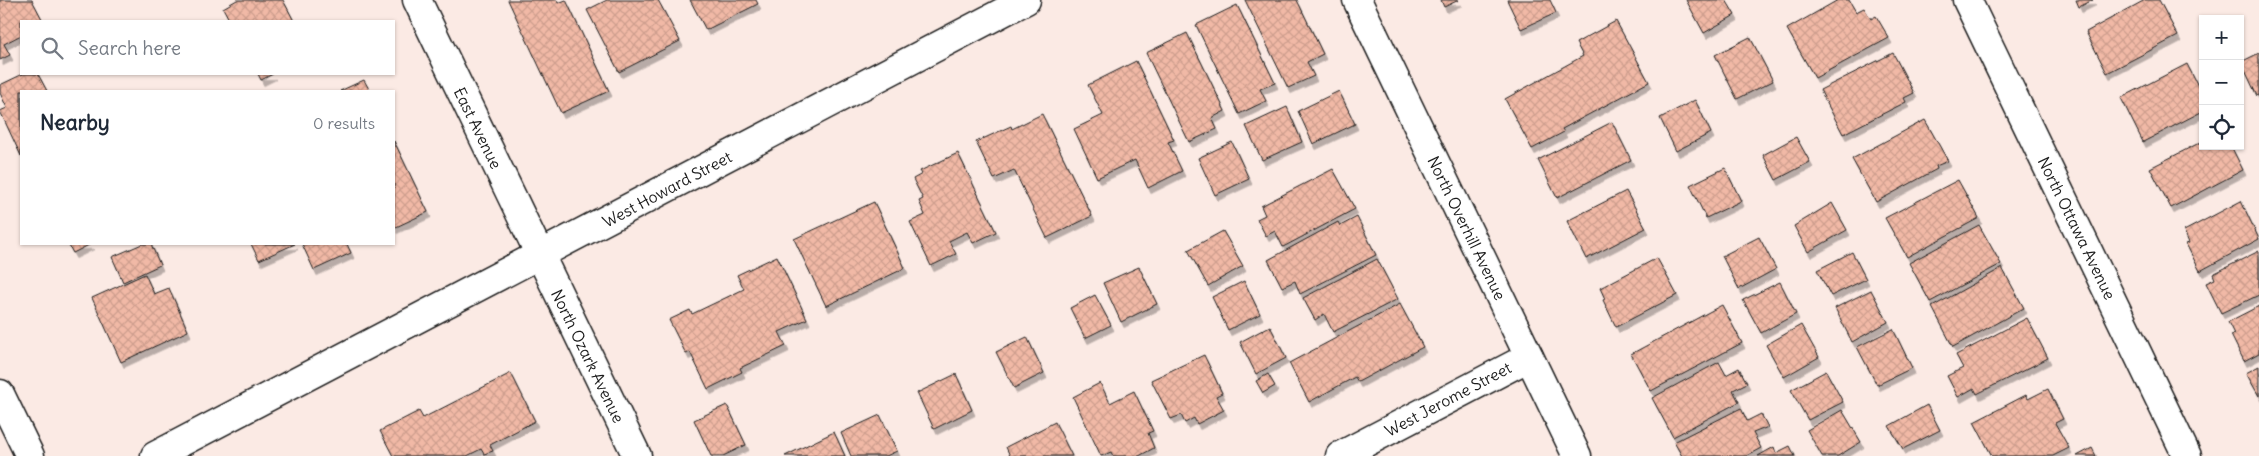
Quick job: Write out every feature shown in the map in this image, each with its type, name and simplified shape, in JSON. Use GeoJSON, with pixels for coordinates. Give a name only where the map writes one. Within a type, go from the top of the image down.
{"type":"FeatureCollection","features":[{"type":"Feature","properties":{"kind":"street","name":"East Avenue"},"geometry":{"type":"LineString","coordinates":[[417,0],[539,256]]}},
{"type":"Feature","properties":{"kind":"street","name":"West Howard Street"},"geometry":{"type":"LineString","coordinates":[[155,456],[1026,0]]}},
{"type":"Feature","properties":{"kind":"street","name":"North Overhill Avenue"},"geometry":{"type":"LineString","coordinates":[[1357,0],[1577,456]]}},
{"type":"Feature","properties":{"kind":"street","name":"North Ottawa Avenue"},"geometry":{"type":"LineString","coordinates":[[1967,0],[2187,456]]}},
{"type":"Feature","properties":{"kind":"street","name":"North Ozark Avenue"},"geometry":{"type":"LineString","coordinates":[[539,256],[637,456]]}},
{"type":"Feature","properties":{"kind":"street","name":"West Jerome Street"},"geometry":{"type":"LineString","coordinates":[[1340,456],[1529,357]]}},
{"type":"Feature","properties":{"kind":"street"},"geometry":{"type":"LineString","coordinates":[[0,394],[30,456]]}},
{"type":"Feature","properties":{"kind":"building"},"geometry":{"type":"Polygon","coordinates":[[[0,0],[32,0],[42,20],[20,20],[20,36],[4,44],[10,55],[0,60],[0,0]]]}},
{"type":"Feature","properties":{"kind":"building"},"geometry":{"type":"Polygon","coordinates":[[[237,0],[283,0],[293,20],[229,20],[223,8],[237,0]]]}},
{"type":"Feature","properties":{"kind":"building"},"geometry":{"type":"Polygon","coordinates":[[[508,0],[557,0],[558,3],[566,0],[609,91],[561,113],[508,0]]]}},
{"type":"Feature","properties":{"kind":"building"},"geometry":{"type":"Polygon","coordinates":[[[607,0],[658,0],[680,41],[619,72],[587,10],[607,0]]]}},
{"type":"Feature","properties":{"kind":"building"},"geometry":{"type":"Polygon","coordinates":[[[690,0],[756,0],[758,4],[706,30],[690,0]]]}},
{"type":"Feature","properties":{"kind":"building"},"geometry":{"type":"Polygon","coordinates":[[[1245,0],[1297,0],[1323,54],[1307,62],[1314,76],[1288,88],[1245,0]]]}},
{"type":"Feature","properties":{"kind":"building"},"geometry":{"type":"Polygon","coordinates":[[[1441,0],[1459,0],[1444,7],[1441,0]]]}},
{"type":"Feature","properties":{"kind":"building"},"geometry":{"type":"Polygon","coordinates":[[[1507,0],[1550,0],[1556,13],[1521,29],[1507,0]]]}},
{"type":"Feature","properties":{"kind":"building"},"geometry":{"type":"Polygon","coordinates":[[[1686,0],[1726,0],[1735,15],[1704,33],[1686,0]]]}},
{"type":"Feature","properties":{"kind":"building"},"geometry":{"type":"Polygon","coordinates":[[[1838,0],[1849,0],[1856,12],[1864,8],[1871,19],[1876,16],[1889,38],[1815,78],[1787,29],[1838,0]]]}},
{"type":"Feature","properties":{"kind":"building"},"geometry":{"type":"Polygon","coordinates":[[[2076,0],[2093,0],[2079,7],[2076,0]]]}},
{"type":"Feature","properties":{"kind":"building"},"geometry":{"type":"Polygon","coordinates":[[[2145,0],[2159,0],[2178,36],[2107,73],[2086,32],[2145,0]]]}},
{"type":"Feature","properties":{"kind":"building"},"geometry":{"type":"Polygon","coordinates":[[[1237,5],[1275,83],[1260,89],[1266,101],[1239,114],[1196,25],[1237,5]]]}},
{"type":"Feature","properties":{"kind":"building"},"geometry":{"type":"Polygon","coordinates":[[[1616,21],[1649,82],[1562,129],[1564,132],[1532,149],[1505,99],[1583,56],[1576,43],[1616,21]]]}},
{"type":"Feature","properties":{"kind":"building"},"geometry":{"type":"Polygon","coordinates":[[[1187,33],[1225,111],[1212,118],[1217,129],[1189,142],[1146,53],[1187,33]]]}},
{"type":"Feature","properties":{"kind":"building"},"geometry":{"type":"Polygon","coordinates":[[[1750,37],[1773,81],[1737,99],[1715,55],[1750,37]]]}},
{"type":"Feature","properties":{"kind":"building"},"geometry":{"type":"Polygon","coordinates":[[[1893,53],[1914,93],[1904,98],[1906,102],[1843,134],[1820,90],[1893,53]]]}},
{"type":"Feature","properties":{"kind":"building"},"geometry":{"type":"Polygon","coordinates":[[[2259,53],[2259,95],[2257,96],[2244,68],[2244,60],[2259,53]]]}},
{"type":"Feature","properties":{"kind":"building"},"geometry":{"type":"Polygon","coordinates":[[[1136,61],[1174,140],[1168,142],[1182,171],[1148,188],[1135,160],[1097,178],[1074,129],[1103,115],[1088,85],[1136,61]]]}},
{"type":"Feature","properties":{"kind":"building"},"geometry":{"type":"Polygon","coordinates":[[[2187,64],[2199,88],[2199,113],[2143,142],[2121,98],[2187,64]]]}},
{"type":"Feature","properties":{"kind":"building"},"geometry":{"type":"Polygon","coordinates":[[[21,75],[39,75],[46,90],[20,90],[20,154],[0,111],[7,108],[0,93],[0,85],[21,75]]]}},
{"type":"Feature","properties":{"kind":"building"},"geometry":{"type":"Polygon","coordinates":[[[258,75],[271,75],[261,80],[258,75]]]}},
{"type":"Feature","properties":{"kind":"building"},"geometry":{"type":"Polygon","coordinates":[[[364,80],[369,90],[342,90],[364,80]]]}},
{"type":"Feature","properties":{"kind":"building"},"geometry":{"type":"Polygon","coordinates":[[[1339,91],[1355,124],[1313,144],[1298,111],[1339,91]]]}},
{"type":"Feature","properties":{"kind":"building"},"geometry":{"type":"Polygon","coordinates":[[[1695,100],[1711,133],[1676,151],[1660,118],[1695,100]]]}},
{"type":"Feature","properties":{"kind":"building"},"geometry":{"type":"Polygon","coordinates":[[[1287,107],[1302,142],[1262,160],[1246,126],[1287,107]]]}},
{"type":"Feature","properties":{"kind":"building"},"geometry":{"type":"Polygon","coordinates":[[[1042,114],[1092,216],[1047,238],[1014,170],[994,179],[976,142],[1011,126],[1012,129],[1042,114]]]}},
{"type":"Feature","properties":{"kind":"building"},"geometry":{"type":"Polygon","coordinates":[[[1925,120],[1948,161],[1936,166],[1937,169],[1876,202],[1852,159],[1925,120]]]}},
{"type":"Feature","properties":{"kind":"building"},"geometry":{"type":"Polygon","coordinates":[[[1612,122],[1631,160],[1557,198],[1538,160],[1612,122]]]}},
{"type":"Feature","properties":{"kind":"building"},"geometry":{"type":"Polygon","coordinates":[[[1796,137],[1810,162],[1776,180],[1763,155],[1796,137]]]}},
{"type":"Feature","properties":{"kind":"building"},"geometry":{"type":"Polygon","coordinates":[[[1232,142],[1249,179],[1215,195],[1198,158],[1232,142]]]}},
{"type":"Feature","properties":{"kind":"building"},"geometry":{"type":"Polygon","coordinates":[[[395,143],[428,212],[395,228],[395,143]]]}},
{"type":"Feature","properties":{"kind":"building"},"geometry":{"type":"Polygon","coordinates":[[[2199,143],[2199,150],[2233,150],[2243,170],[2171,208],[2150,168],[2199,143]]]}},
{"type":"Feature","properties":{"kind":"building"},"geometry":{"type":"Polygon","coordinates":[[[958,153],[996,232],[973,243],[967,232],[949,241],[956,254],[931,266],[910,222],[925,215],[919,201],[923,199],[913,179],[922,174],[920,171],[958,153]]]}},
{"type":"Feature","properties":{"kind":"building"},"geometry":{"type":"Polygon","coordinates":[[[1725,168],[1741,201],[1706,218],[1690,185],[1725,168]]]}},
{"type":"Feature","properties":{"kind":"building"},"geometry":{"type":"Polygon","coordinates":[[[1333,169],[1355,209],[1283,247],[1275,231],[1266,236],[1257,219],[1265,215],[1261,206],[1333,169]]]}},
{"type":"Feature","properties":{"kind":"building"},"geometry":{"type":"Polygon","coordinates":[[[1958,180],[1979,218],[1907,257],[1885,218],[1958,180]]]}},
{"type":"Feature","properties":{"kind":"building"},"geometry":{"type":"Polygon","coordinates":[[[1626,191],[1646,228],[1586,259],[1567,221],[1626,191]]]}},
{"type":"Feature","properties":{"kind":"building"},"geometry":{"type":"Polygon","coordinates":[[[2241,201],[2259,239],[2200,271],[2186,244],[2189,243],[2184,231],[2241,201]]]}},
{"type":"Feature","properties":{"kind":"building"},"geometry":{"type":"Polygon","coordinates":[[[874,202],[905,268],[826,306],[794,239],[874,202]]]}},
{"type":"Feature","properties":{"kind":"building"},"geometry":{"type":"Polygon","coordinates":[[[1832,203],[1847,230],[1808,252],[1794,226],[1832,203]]]}},
{"type":"Feature","properties":{"kind":"building"},"geometry":{"type":"Polygon","coordinates":[[[1357,217],[1376,255],[1300,294],[1295,281],[1282,287],[1268,260],[1338,222],[1340,226],[1357,217]]]}},
{"type":"Feature","properties":{"kind":"building"},"geometry":{"type":"Polygon","coordinates":[[[1979,225],[2001,264],[1930,302],[1909,263],[1979,225]]]}},
{"type":"Feature","properties":{"kind":"building"},"geometry":{"type":"Polygon","coordinates":[[[1223,231],[1243,266],[1208,286],[1188,250],[1223,231]]]}},
{"type":"Feature","properties":{"kind":"building"},"geometry":{"type":"Polygon","coordinates":[[[1759,237],[1776,269],[1739,289],[1722,256],[1759,237]]]}},
{"type":"Feature","properties":{"kind":"building"},"geometry":{"type":"Polygon","coordinates":[[[69,245],[89,245],[73,253],[69,245]]]}},
{"type":"Feature","properties":{"kind":"building"},"geometry":{"type":"Polygon","coordinates":[[[140,245],[151,245],[160,265],[123,282],[112,257],[140,245]]]}},
{"type":"Feature","properties":{"kind":"building"},"geometry":{"type":"Polygon","coordinates":[[[252,245],[293,245],[259,260],[252,245]]]}},
{"type":"Feature","properties":{"kind":"building"},"geometry":{"type":"Polygon","coordinates":[[[302,245],[347,245],[351,253],[314,270],[302,245]]]}},
{"type":"Feature","properties":{"kind":"building"},"geometry":{"type":"Polygon","coordinates":[[[2259,251],[2259,295],[2221,313],[2206,283],[2215,279],[2213,274],[2259,251]]]}},
{"type":"Feature","properties":{"kind":"building"},"geometry":{"type":"Polygon","coordinates":[[[1852,252],[1866,279],[1831,296],[1817,270],[1852,252]]]}},
{"type":"Feature","properties":{"kind":"building"},"geometry":{"type":"Polygon","coordinates":[[[777,256],[807,319],[779,332],[786,346],[740,368],[742,372],[708,389],[690,352],[686,354],[669,320],[690,310],[692,314],[744,289],[737,275],[777,256]]]}},
{"type":"Feature","properties":{"kind":"building"},"geometry":{"type":"Polygon","coordinates":[[[1657,258],[1677,295],[1616,327],[1603,300],[1605,299],[1600,288],[1657,258]]]}},
{"type":"Feature","properties":{"kind":"building"},"geometry":{"type":"Polygon","coordinates":[[[1377,259],[1398,299],[1333,332],[1324,314],[1315,320],[1303,298],[1377,259]]]}},
{"type":"Feature","properties":{"kind":"building"},"geometry":{"type":"Polygon","coordinates":[[[1139,267],[1157,304],[1121,322],[1103,283],[1139,267]]]}},
{"type":"Feature","properties":{"kind":"building"},"geometry":{"type":"Polygon","coordinates":[[[2002,268],[2024,308],[1953,347],[1932,307],[2002,268]]]}},
{"type":"Feature","properties":{"kind":"building"},"geometry":{"type":"Polygon","coordinates":[[[145,274],[154,294],[169,288],[188,331],[121,362],[92,298],[145,274]]]}},
{"type":"Feature","properties":{"kind":"building"},"geometry":{"type":"Polygon","coordinates":[[[1244,281],[1260,314],[1228,330],[1212,297],[1244,281]]]}},
{"type":"Feature","properties":{"kind":"building"},"geometry":{"type":"Polygon","coordinates":[[[1780,282],[1796,314],[1761,333],[1743,300],[1780,282]]]}},
{"type":"Feature","properties":{"kind":"building"},"geometry":{"type":"Polygon","coordinates":[[[1871,290],[1888,322],[1852,342],[1835,308],[1871,290]]]}},
{"type":"Feature","properties":{"kind":"building"},"geometry":{"type":"Polygon","coordinates":[[[1095,295],[1111,325],[1085,338],[1070,308],[1095,295]]]}},
{"type":"Feature","properties":{"kind":"building"},"geometry":{"type":"Polygon","coordinates":[[[1400,304],[1423,347],[1358,382],[1355,377],[1309,402],[1289,363],[1400,304]]]}},
{"type":"Feature","properties":{"kind":"building"},"geometry":{"type":"Polygon","coordinates":[[[1722,305],[1742,343],[1651,391],[1631,354],[1722,305]]]}},
{"type":"Feature","properties":{"kind":"building"},"geometry":{"type":"Polygon","coordinates":[[[2259,306],[2259,353],[2244,361],[2231,335],[2234,334],[2228,322],[2259,306]]]}},
{"type":"Feature","properties":{"kind":"building"},"geometry":{"type":"Polygon","coordinates":[[[2027,318],[2048,358],[1977,394],[1974,388],[1958,397],[1947,376],[1963,368],[1956,355],[2027,318]]]}},
{"type":"Feature","properties":{"kind":"building"},"geometry":{"type":"Polygon","coordinates":[[[1801,325],[1819,357],[1784,377],[1766,345],[1801,325]]]}},
{"type":"Feature","properties":{"kind":"building"},"geometry":{"type":"Polygon","coordinates":[[[1270,326],[1286,358],[1256,374],[1240,342],[1270,326]]]}},
{"type":"Feature","properties":{"kind":"building"},"geometry":{"type":"Polygon","coordinates":[[[1893,329],[1912,368],[1877,385],[1857,347],[1893,329]]]}},
{"type":"Feature","properties":{"kind":"building"},"geometry":{"type":"Polygon","coordinates":[[[1027,337],[1044,373],[1014,388],[996,352],[1027,337]]]}},
{"type":"Feature","properties":{"kind":"building"},"geometry":{"type":"Polygon","coordinates":[[[1204,355],[1222,393],[1216,396],[1224,410],[1197,424],[1194,418],[1185,423],[1181,415],[1171,419],[1151,380],[1204,355]]]}},
{"type":"Feature","properties":{"kind":"building"},"geometry":{"type":"Polygon","coordinates":[[[1719,362],[1726,375],[1739,368],[1747,383],[1733,390],[1739,402],[1673,437],[1652,398],[1719,362]]]}},
{"type":"Feature","properties":{"kind":"building"},"geometry":{"type":"Polygon","coordinates":[[[2259,366],[2259,396],[2246,373],[2259,366]]]}},
{"type":"Feature","properties":{"kind":"building"},"geometry":{"type":"Polygon","coordinates":[[[1826,371],[1843,402],[1808,420],[1791,390],[1826,371]]]}},
{"type":"Feature","properties":{"kind":"building"},"geometry":{"type":"Polygon","coordinates":[[[511,373],[535,421],[490,445],[493,451],[484,454],[481,449],[467,456],[393,456],[380,431],[419,411],[423,418],[511,373]]]}},
{"type":"Feature","properties":{"kind":"building"},"geometry":{"type":"Polygon","coordinates":[[[956,374],[972,410],[934,429],[917,393],[956,374]]]}},
{"type":"Feature","properties":{"kind":"building"},"geometry":{"type":"Polygon","coordinates":[[[1268,374],[1275,386],[1263,393],[1256,381],[1268,374]]]}},
{"type":"Feature","properties":{"kind":"building"},"geometry":{"type":"Polygon","coordinates":[[[1100,383],[1110,403],[1134,391],[1153,431],[1148,433],[1154,448],[1139,456],[1113,456],[1111,452],[1101,456],[1073,397],[1100,383]]]}},
{"type":"Feature","properties":{"kind":"building"},"geometry":{"type":"Polygon","coordinates":[[[2048,389],[2063,419],[2055,423],[2069,448],[2053,456],[1992,456],[1974,422],[2026,395],[2028,399],[2048,389]]]}},
{"type":"Feature","properties":{"kind":"building"},"geometry":{"type":"Polygon","coordinates":[[[727,405],[746,445],[723,456],[711,456],[694,420],[727,405]]]}},
{"type":"Feature","properties":{"kind":"building"},"geometry":{"type":"Polygon","coordinates":[[[1927,405],[1940,430],[1903,449],[1889,426],[1927,405]]]}},
{"type":"Feature","properties":{"kind":"building"},"geometry":{"type":"Polygon","coordinates":[[[1741,408],[1747,421],[1761,414],[1768,427],[1753,433],[1761,448],[1746,456],[1682,456],[1674,442],[1741,408]]]}},
{"type":"Feature","properties":{"kind":"building"},"geometry":{"type":"Polygon","coordinates":[[[1842,410],[1861,442],[1838,456],[1822,456],[1807,430],[1842,410]]]}},
{"type":"Feature","properties":{"kind":"building"},"geometry":{"type":"Polygon","coordinates":[[[880,415],[897,451],[886,456],[851,456],[841,433],[880,415]]]}},
{"type":"Feature","properties":{"kind":"building"},"geometry":{"type":"Polygon","coordinates":[[[1055,422],[1072,456],[1010,456],[1006,447],[1055,422]]]}},
{"type":"Feature","properties":{"kind":"building"},"geometry":{"type":"Polygon","coordinates":[[[834,432],[845,456],[785,456],[834,432]]]}},
{"type":"Feature","properties":{"kind":"building"},"geometry":{"type":"Polygon","coordinates":[[[1790,446],[1795,456],[1758,456],[1774,447],[1776,453],[1790,446]]]}},
{"type":"Feature","properties":{"kind":"building"},"geometry":{"type":"Polygon","coordinates":[[[2092,448],[2096,456],[2077,456],[2092,448]]]}}]}
